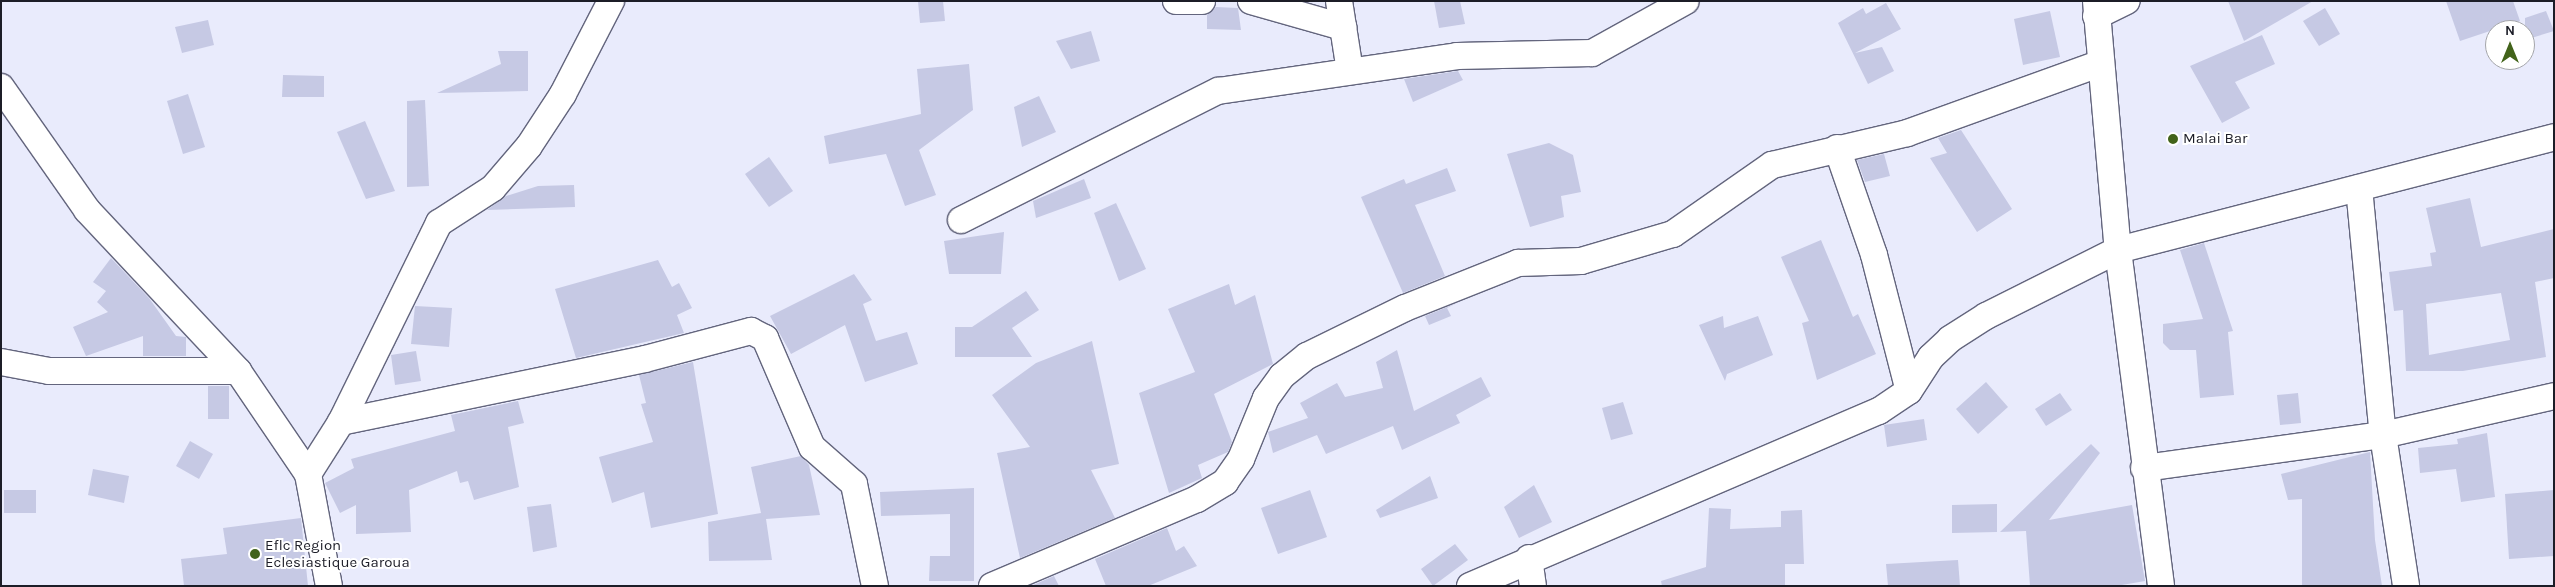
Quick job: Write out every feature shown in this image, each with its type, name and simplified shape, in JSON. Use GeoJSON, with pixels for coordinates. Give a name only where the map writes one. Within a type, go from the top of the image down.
{"type":"FeatureCollection","features":[{"type":"Feature","properties":{"kind":"street"},"geometry":{"type":"LineString","coordinates":[[308,474],[341,422],[439,223],[493,188],[529,146],[563,94],[611,1]]}},
{"type":"Feature","properties":{"kind":"street"},"geometry":{"type":"LineString","coordinates":[[1176,1],[1202,1]]}},
{"type":"Feature","properties":{"kind":"street"},"geometry":{"type":"LineString","coordinates":[[1251,1],[1343,27]]}},
{"type":"Feature","properties":{"kind":"street"},"geometry":{"type":"LineString","coordinates":[[1339,1],[1350,71]]}},
{"type":"Feature","properties":{"kind":"street"},"geometry":{"type":"LineString","coordinates":[[961,220],[1200,98],[1218,91],[1457,56],[1592,53],[1686,1]]}},
{"type":"Feature","properties":{"kind":"street"},"geometry":{"type":"LineString","coordinates":[[2127,1],[2096,9],[2099,64],[2118,250],[2144,468],[2161,586]]}},
{"type":"Feature","properties":{"kind":"street"},"geometry":{"type":"LineString","coordinates":[[992,586],[1197,499],[1225,482],[1241,458],[1266,398],[1282,376],[1307,356],[1405,308],[1510,266],[1581,261],[1673,234],[1772,165],[1837,148],[1907,133],[2099,64]]}},
{"type":"Feature","properties":{"kind":"street"},"geometry":{"type":"LineString","coordinates":[[1,87],[87,210],[238,371],[308,474],[329,586]]}},
{"type":"Feature","properties":{"kind":"street"},"geometry":{"type":"LineString","coordinates":[[1470,586],[1529,558],[1879,411],[1909,391],[1931,357],[1950,339],[2118,250],[2554,137]]}},
{"type":"Feature","properties":{"kind":"street"},"geometry":{"type":"LineString","coordinates":[[1837,148],[1872,248],[1909,391]]}},
{"type":"Feature","properties":{"kind":"street"},"geometry":{"type":"LineString","coordinates":[[2359,188],[2383,435],[2406,586]]}},
{"type":"Feature","properties":{"kind":"street"},"geometry":{"type":"LineString","coordinates":[[341,422],[645,359],[751,331],[765,338],[812,447],[854,484],[875,586]]}},
{"type":"Feature","properties":{"kind":"street"},"geometry":{"type":"LineString","coordinates":[[1,362],[49,371],[238,371]]}},
{"type":"Feature","properties":{"kind":"street"},"geometry":{"type":"LineString","coordinates":[[2144,468],[2383,435],[2554,396]]}},
{"type":"Feature","properties":{"kind":"street"},"geometry":{"type":"LineString","coordinates":[[1529,558],[1533,586]]}},
{"type":"Feature","properties":{"kind":"building"},"geometry":{"type":"Polygon","coordinates":[[[918,1],[943,1],[945,21],[920,23],[918,1]]]}},
{"type":"Feature","properties":{"kind":"building"},"geometry":{"type":"Polygon","coordinates":[[[1434,1],[1460,1],[1465,24],[1439,28],[1434,1]]]}},
{"type":"Feature","properties":{"kind":"building"},"geometry":{"type":"Polygon","coordinates":[[[2228,1],[2313,1],[2244,41],[2228,1]]]}},
{"type":"Feature","properties":{"kind":"building"},"geometry":{"type":"Polygon","coordinates":[[[2446,1],[2513,1],[2520,20],[2485,20],[2485,33],[2460,41],[2446,1]]]}},
{"type":"Feature","properties":{"kind":"building"},"geometry":{"type":"Polygon","coordinates":[[[1886,3],[1901,29],[1855,53],[1882,47],[1894,71],[1868,84],[1838,23],[1863,8],[1866,14],[1886,3]]]}},
{"type":"Feature","properties":{"kind":"building"},"geometry":{"type":"Polygon","coordinates":[[[1216,7],[1238,8],[1241,30],[1207,29],[1207,15],[1216,7]]]}},
{"type":"Feature","properties":{"kind":"building"},"geometry":{"type":"Polygon","coordinates":[[[2325,8],[2340,34],[2319,46],[2303,21],[2325,8]]]}},
{"type":"Feature","properties":{"kind":"building"},"geometry":{"type":"Polygon","coordinates":[[[2050,11],[2060,57],[2023,65],[2014,19],[2050,11]]]}},
{"type":"Feature","properties":{"kind":"building"},"geometry":{"type":"Polygon","coordinates":[[[2546,11],[2554,31],[2535,37],[2535,20],[2525,20],[2525,18],[2546,11]]]}},
{"type":"Feature","properties":{"kind":"building"},"geometry":{"type":"Polygon","coordinates":[[[208,20],[214,45],[182,53],[175,27],[208,20]]]}},
{"type":"Feature","properties":{"kind":"building"},"geometry":{"type":"Polygon","coordinates":[[[1091,31],[1100,61],[1071,69],[1056,41],[1091,31]]]}},
{"type":"Feature","properties":{"kind":"building"},"geometry":{"type":"Polygon","coordinates":[[[2262,35],[2275,64],[2235,82],[2250,108],[2222,123],[2190,66],[2262,35]]]}},
{"type":"Feature","properties":{"kind":"building"},"geometry":{"type":"Polygon","coordinates":[[[498,51],[528,51],[528,91],[437,93],[501,64],[498,51]]]}},
{"type":"Feature","properties":{"kind":"building"},"geometry":{"type":"Polygon","coordinates":[[[969,64],[973,110],[919,150],[936,195],[905,206],[886,154],[829,164],[824,136],[921,114],[917,69],[969,64]]]}},
{"type":"Feature","properties":{"kind":"building"},"geometry":{"type":"Polygon","coordinates":[[[1458,71],[1463,80],[1413,102],[1404,79],[1458,71]]]}},
{"type":"Feature","properties":{"kind":"building"},"geometry":{"type":"Polygon","coordinates":[[[283,75],[324,76],[324,97],[282,97],[283,75]]]}},
{"type":"Feature","properties":{"kind":"building"},"geometry":{"type":"Polygon","coordinates":[[[188,94],[205,147],[183,154],[167,101],[188,94]]]}},
{"type":"Feature","properties":{"kind":"building"},"geometry":{"type":"Polygon","coordinates":[[[1039,96],[1056,132],[1022,147],[1014,107],[1039,96]]]}},
{"type":"Feature","properties":{"kind":"building"},"geometry":{"type":"Polygon","coordinates":[[[425,100],[429,186],[407,187],[407,101],[425,100]]]}},
{"type":"Feature","properties":{"kind":"building"},"geometry":{"type":"Polygon","coordinates":[[[365,121],[395,191],[366,199],[337,132],[365,121]]]}},
{"type":"Feature","properties":{"kind":"building"},"geometry":{"type":"Polygon","coordinates":[[[1961,130],[2012,209],[1977,232],[1930,158],[1947,153],[1938,138],[1961,130]]]}},
{"type":"Feature","properties":{"kind":"building"},"geometry":{"type":"Polygon","coordinates":[[[1549,143],[1573,155],[1581,192],[1561,196],[1564,217],[1530,227],[1507,154],[1549,143]]]}},
{"type":"Feature","properties":{"kind":"building"},"geometry":{"type":"Polygon","coordinates":[[[1884,154],[1890,176],[1865,182],[1857,160],[1884,154]]]}},
{"type":"Feature","properties":{"kind":"building"},"geometry":{"type":"Polygon","coordinates":[[[769,157],[793,191],[769,207],[745,174],[769,157]]]}},
{"type":"Feature","properties":{"kind":"building"},"geometry":{"type":"Polygon","coordinates":[[[1447,168],[1456,191],[1415,205],[1445,276],[1403,293],[1361,197],[1404,179],[1406,184],[1447,168]]]}},
{"type":"Feature","properties":{"kind":"building"},"geometry":{"type":"Polygon","coordinates":[[[1084,179],[1091,198],[1036,218],[1033,201],[1084,179]]]}},
{"type":"Feature","properties":{"kind":"building"},"geometry":{"type":"Polygon","coordinates":[[[574,185],[575,207],[487,210],[506,196],[538,186],[574,185]]]}},
{"type":"Feature","properties":{"kind":"building"},"geometry":{"type":"Polygon","coordinates":[[[2470,198],[2481,247],[2554,229],[2554,278],[2535,282],[2546,357],[2463,371],[2406,371],[2403,310],[2394,311],[2389,272],[2432,266],[2430,253],[2436,252],[2426,208],[2470,198]],[[2501,293],[2426,304],[2429,355],[2510,340],[2501,293]]]}},
{"type":"Feature","properties":{"kind":"building"},"geometry":{"type":"Polygon","coordinates":[[[1116,203],[1146,269],[1119,281],[1094,213],[1116,203]]]}},
{"type":"Feature","properties":{"kind":"building"},"geometry":{"type":"Polygon","coordinates":[[[1004,232],[1001,274],[949,274],[944,241],[1004,232]]]}},
{"type":"Feature","properties":{"kind":"building"},"geometry":{"type":"Polygon","coordinates":[[[1821,240],[1853,317],[1858,314],[1876,354],[1817,380],[1802,323],[1809,321],[1781,257],[1821,240]]]}},
{"type":"Feature","properties":{"kind":"building"},"geometry":{"type":"Polygon","coordinates":[[[2204,243],[2233,331],[2228,332],[2234,395],[2200,398],[2196,350],[2170,350],[2163,343],[2163,324],[2203,319],[2180,250],[2204,243]]]}},
{"type":"Feature","properties":{"kind":"building"},"geometry":{"type":"Polygon","coordinates":[[[111,258],[149,298],[176,336],[186,337],[186,356],[143,356],[143,336],[86,356],[73,327],[108,312],[97,302],[106,291],[93,282],[111,258]]]}},
{"type":"Feature","properties":{"kind":"building"},"geometry":{"type":"Polygon","coordinates":[[[658,260],[672,287],[679,283],[692,308],[677,315],[684,333],[576,358],[555,289],[658,260]]]}},
{"type":"Feature","properties":{"kind":"building"},"geometry":{"type":"Polygon","coordinates":[[[854,274],[872,300],[863,304],[876,341],[907,332],[918,364],[865,382],[845,325],[791,354],[770,316],[854,274]]]}},
{"type":"Feature","properties":{"kind":"building"},"geometry":{"type":"Polygon","coordinates":[[[1229,284],[1235,305],[1255,295],[1273,364],[1214,394],[1232,442],[1228,452],[1198,465],[1202,478],[1169,493],[1139,393],[1195,372],[1168,309],[1229,284]]]}},
{"type":"Feature","properties":{"kind":"building"},"geometry":{"type":"Polygon","coordinates":[[[1026,291],[1039,310],[1012,328],[1032,357],[955,357],[955,327],[972,327],[1026,291]]]}},
{"type":"Feature","properties":{"kind":"building"},"geometry":{"type":"Polygon","coordinates":[[[1457,303],[1447,308],[1451,316],[1429,325],[1425,316],[1457,303]]]}},
{"type":"Feature","properties":{"kind":"building"},"geometry":{"type":"Polygon","coordinates":[[[415,306],[452,308],[449,347],[411,344],[415,306]]]}},
{"type":"Feature","properties":{"kind":"building"},"geometry":{"type":"Polygon","coordinates":[[[1723,316],[1724,328],[1758,316],[1773,355],[1727,374],[1725,381],[1699,325],[1723,316]]]}},
{"type":"Feature","properties":{"kind":"building"},"geometry":{"type":"Polygon","coordinates":[[[1092,341],[1119,464],[1091,470],[1115,518],[1020,558],[997,453],[1030,447],[992,395],[1036,363],[1092,341]]]}},
{"type":"Feature","properties":{"kind":"building"},"geometry":{"type":"Polygon","coordinates":[[[1397,350],[1414,411],[1481,377],[1491,396],[1456,415],[1460,423],[1402,450],[1393,426],[1326,454],[1317,435],[1273,453],[1268,432],[1308,418],[1300,403],[1337,383],[1345,397],[1383,388],[1376,362],[1397,350]]]}},
{"type":"Feature","properties":{"kind":"building"},"geometry":{"type":"Polygon","coordinates":[[[416,351],[421,381],[395,385],[391,355],[416,351]]]}},
{"type":"Feature","properties":{"kind":"building"},"geometry":{"type":"Polygon","coordinates":[[[693,362],[718,514],[651,528],[644,492],[612,503],[599,457],[653,442],[641,404],[646,403],[639,375],[693,362]]]}},
{"type":"Feature","properties":{"kind":"building"},"geometry":{"type":"Polygon","coordinates":[[[1986,382],[2008,407],[1978,434],[1956,409],[1986,382]]]}},
{"type":"Feature","properties":{"kind":"building"},"geometry":{"type":"Polygon","coordinates":[[[208,386],[229,386],[229,419],[208,419],[208,386]]]}},
{"type":"Feature","properties":{"kind":"building"},"geometry":{"type":"Polygon","coordinates":[[[2060,393],[2072,410],[2046,426],[2035,409],[2060,393]]]}},
{"type":"Feature","properties":{"kind":"building"},"geometry":{"type":"Polygon","coordinates":[[[2298,393],[2301,423],[2280,425],[2277,395],[2298,393]]]}},
{"type":"Feature","properties":{"kind":"building"},"geometry":{"type":"Polygon","coordinates":[[[518,401],[524,423],[508,427],[519,487],[474,500],[468,481],[460,483],[457,471],[409,490],[411,532],[356,534],[356,505],[340,513],[325,483],[354,468],[351,459],[455,431],[451,415],[518,401]]]}},
{"type":"Feature","properties":{"kind":"building"},"geometry":{"type":"Polygon","coordinates":[[[1623,402],[1633,434],[1611,440],[1602,408],[1623,402]]]}},
{"type":"Feature","properties":{"kind":"building"},"geometry":{"type":"Polygon","coordinates":[[[1924,419],[1927,440],[1887,447],[1884,425],[1924,419]]]}},
{"type":"Feature","properties":{"kind":"building"},"geometry":{"type":"Polygon","coordinates":[[[2487,433],[2495,497],[2461,502],[2456,469],[2420,473],[2418,448],[2458,444],[2457,439],[2487,433]]]}},
{"type":"Feature","properties":{"kind":"building"},"geometry":{"type":"Polygon","coordinates":[[[190,441],[213,454],[199,479],[176,466],[190,441]]]}},
{"type":"Feature","properties":{"kind":"building"},"geometry":{"type":"Polygon","coordinates":[[[2091,444],[2100,453],[2049,520],[2132,505],[2145,581],[2116,586],[2030,586],[2026,531],[2000,532],[2091,444]]]}},
{"type":"Feature","properties":{"kind":"building"},"geometry":{"type":"Polygon","coordinates":[[[2370,452],[2375,540],[2382,586],[2302,586],[2302,499],[2288,500],[2281,474],[2370,452]]]}},
{"type":"Feature","properties":{"kind":"building"},"geometry":{"type":"Polygon","coordinates":[[[801,456],[809,465],[820,515],[766,519],[772,560],[709,561],[708,522],[761,513],[751,467],[801,456]]]}},
{"type":"Feature","properties":{"kind":"building"},"geometry":{"type":"Polygon","coordinates":[[[93,469],[129,476],[124,503],[88,495],[93,469]]]}},
{"type":"Feature","properties":{"kind":"building"},"geometry":{"type":"Polygon","coordinates":[[[1430,476],[1438,498],[1380,518],[1376,510],[1430,476]]]}},
{"type":"Feature","properties":{"kind":"building"},"geometry":{"type":"Polygon","coordinates":[[[1534,485],[1552,522],[1519,538],[1504,507],[1534,485]]]}},
{"type":"Feature","properties":{"kind":"building"},"geometry":{"type":"Polygon","coordinates":[[[974,488],[974,581],[929,581],[930,556],[950,556],[950,514],[881,516],[880,492],[974,488]]]}},
{"type":"Feature","properties":{"kind":"building"},"geometry":{"type":"Polygon","coordinates":[[[4,490],[36,490],[36,513],[4,513],[4,490]]]}},
{"type":"Feature","properties":{"kind":"building"},"geometry":{"type":"Polygon","coordinates":[[[1310,490],[1327,537],[1278,554],[1261,508],[1310,490]]]}},
{"type":"Feature","properties":{"kind":"building"},"geometry":{"type":"Polygon","coordinates":[[[2554,490],[2554,556],[2509,559],[2505,494],[2554,490]]]}},
{"type":"Feature","properties":{"kind":"building"},"geometry":{"type":"Polygon","coordinates":[[[551,504],[557,547],[533,552],[527,507],[551,504]]]}},
{"type":"Feature","properties":{"kind":"building"},"geometry":{"type":"Polygon","coordinates":[[[1997,504],[1997,532],[1952,533],[1952,505],[1997,504]]]}},
{"type":"Feature","properties":{"kind":"building"},"geometry":{"type":"Polygon","coordinates":[[[1709,508],[1731,509],[1730,529],[1781,527],[1781,511],[1802,510],[1804,564],[1785,564],[1785,586],[1662,586],[1661,581],[1706,567],[1709,508]]]}},
{"type":"Feature","properties":{"kind":"building"},"geometry":{"type":"Polygon","coordinates":[[[301,518],[308,586],[184,586],[181,559],[227,554],[223,528],[301,518]]]}},
{"type":"Feature","properties":{"kind":"building"},"geometry":{"type":"Polygon","coordinates":[[[1167,528],[1176,551],[1184,546],[1197,566],[1148,586],[1106,586],[1095,559],[1167,528]]]}},
{"type":"Feature","properties":{"kind":"building"},"geometry":{"type":"Polygon","coordinates":[[[1455,544],[1468,560],[1433,586],[1421,569],[1455,544]]]}},
{"type":"Feature","properties":{"kind":"building"},"geometry":{"type":"Polygon","coordinates":[[[1958,560],[1960,586],[1888,586],[1886,564],[1958,560]]]}},
{"type":"Feature","properties":{"kind":"building"},"geometry":{"type":"Polygon","coordinates":[[[1054,576],[1059,586],[1031,586],[1054,576]]]}},
{"type":"Feature","properties":{"kind":"place","name":"Malai Bar"},"geometry":{"type":"Point","coordinates":[2173,139]}},
{"type":"Feature","properties":{"kind":"place","name":"Eflc Region Eclesiastique Garoua"},"geometry":{"type":"Point","coordinates":[255,554]}}]}
